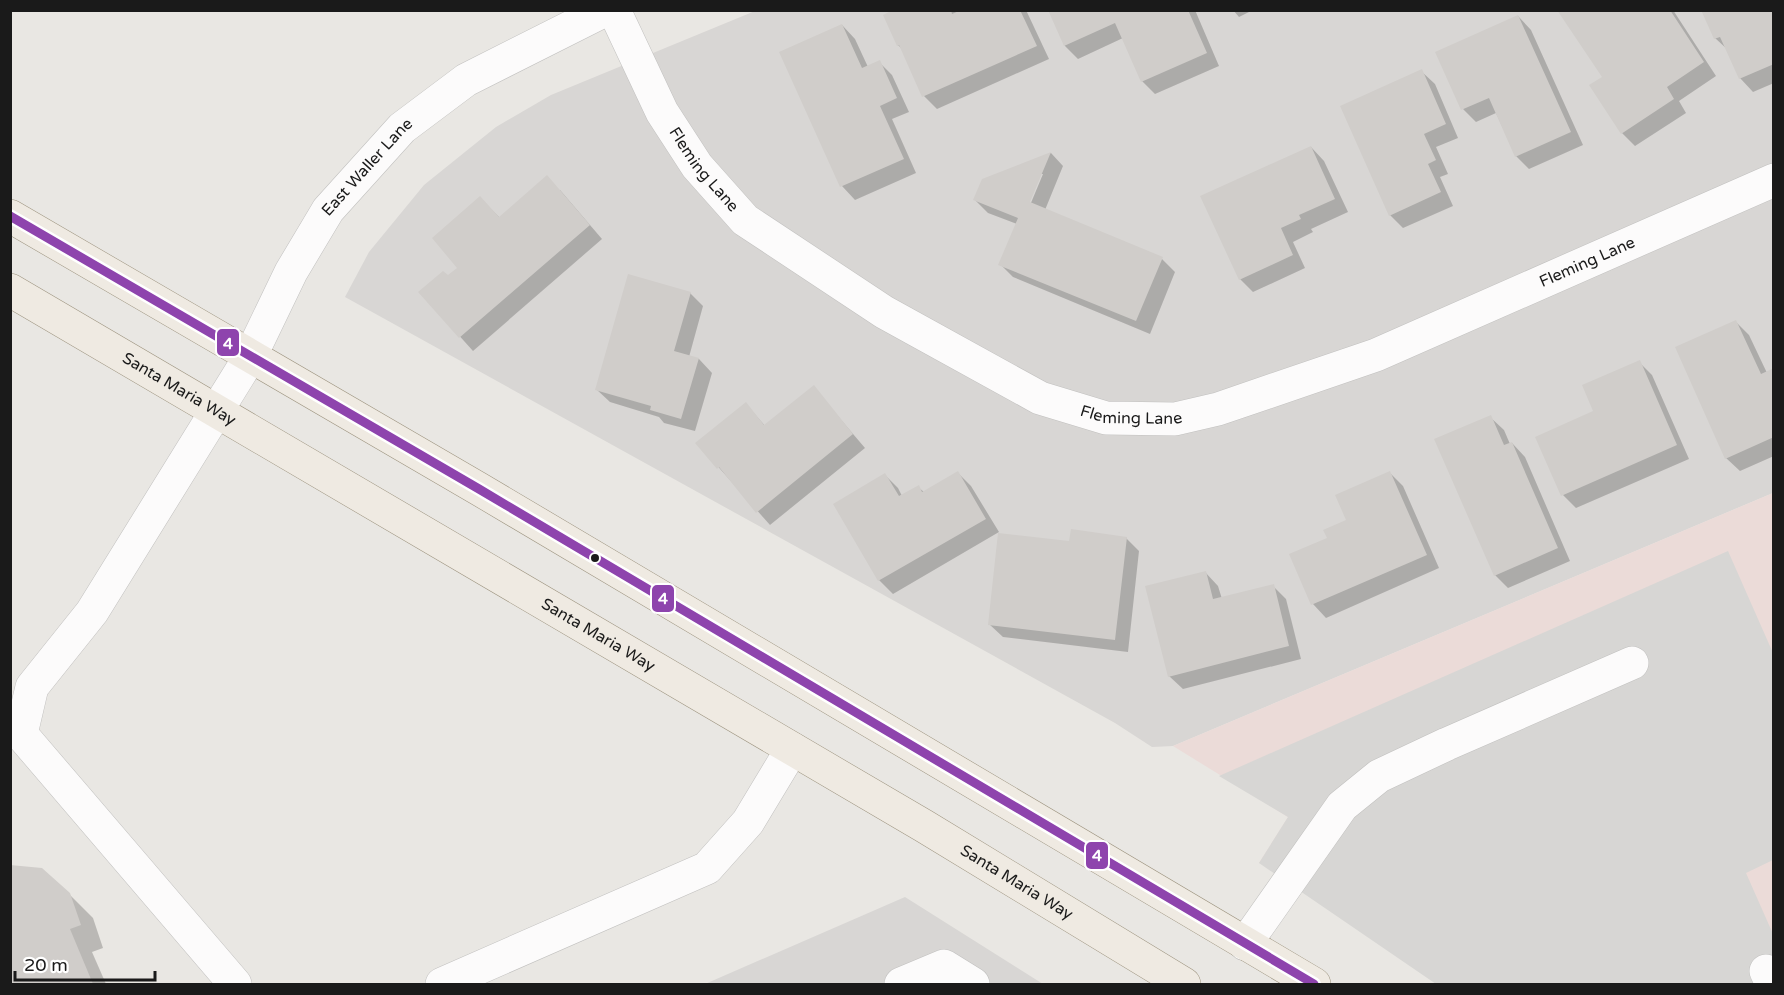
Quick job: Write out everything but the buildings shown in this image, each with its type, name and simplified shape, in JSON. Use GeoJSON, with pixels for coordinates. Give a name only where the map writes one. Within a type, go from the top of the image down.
{"type":"FeatureCollection","features":[{"type":"Feature","properties":{"kind":"main road"},"geometry":{"type":"LineString","coordinates":[[10,216],[479,489],[1314,984]]}},
{"type":"Feature","properties":{"kind":"main road","name":"Santa Maria Way"},"geometry":{"type":"LineString","coordinates":[[10,290],[924,826],[1184,984]]}},
{"type":"Feature","properties":{"kind":"street","name":"East Waller Lane"},"geometry":{"type":"LineString","coordinates":[[16,736],[32,687],[92,612],[250,357],[291,273],[328,210],[402,128],[466,80],[605,10]]}},
{"type":"Feature","properties":{"kind":"street","name":"Fleming Lane"},"geometry":{"type":"LineString","coordinates":[[614,10],[662,112],[697,166],[745,220],[884,312],[1040,398],[1106,418],[1175,419],[1218,409],[1376,356],[1773,180]]}},
{"type":"Feature","properties":{"kind":"street"},"geometry":{"type":"LineString","coordinates":[[1245,944],[1342,806],[1379,776],[1632,663]]}},
{"type":"Feature","properties":{"kind":"street"},"geometry":{"type":"LineString","coordinates":[[16,736],[235,984]]}},
{"type":"Feature","properties":{"kind":"street"},"geometry":{"type":"LineString","coordinates":[[442,984],[707,868],[748,822],[792,749]]}},
{"type":"Feature","properties":{"kind":"street"},"geometry":{"type":"LineString","coordinates":[[901,984],[944,966],[973,984]]}},
{"type":"Feature","properties":{"kind":"shaded area"},"geometry":{"type":"Polygon","coordinates":[[[755,11],[1773,11],[1773,493],[1173,746],[1152,747],[1115,723],[345,297],[369,252],[424,185],[496,127],[551,95],[755,11]]]}},
{"type":"Feature","properties":{"kind":"shaded area"},"geometry":{"type":"Polygon","coordinates":[[[1773,493],[1773,984],[1259,863],[1288,817],[1173,746],[1773,493]]]}},
{"type":"Feature","properties":{"kind":"shaded area"},"geometry":{"type":"Polygon","coordinates":[[[1728,551],[1773,653],[1773,860],[1746,873],[1773,934],[1773,984],[1436,984],[1259,863],[1288,817],[1219,776],[1728,551]]]}},
{"type":"Feature","properties":{"kind":"shaded area"},"geometry":{"type":"Polygon","coordinates":[[[905,897],[1043,984],[705,984],[905,897]]]}},
{"type":"Feature","properties":{"kind":"transit line","name":"4"},"geometry":{"type":"LineString","coordinates":[[10,216],[479,489],[1314,984]]}}]}
